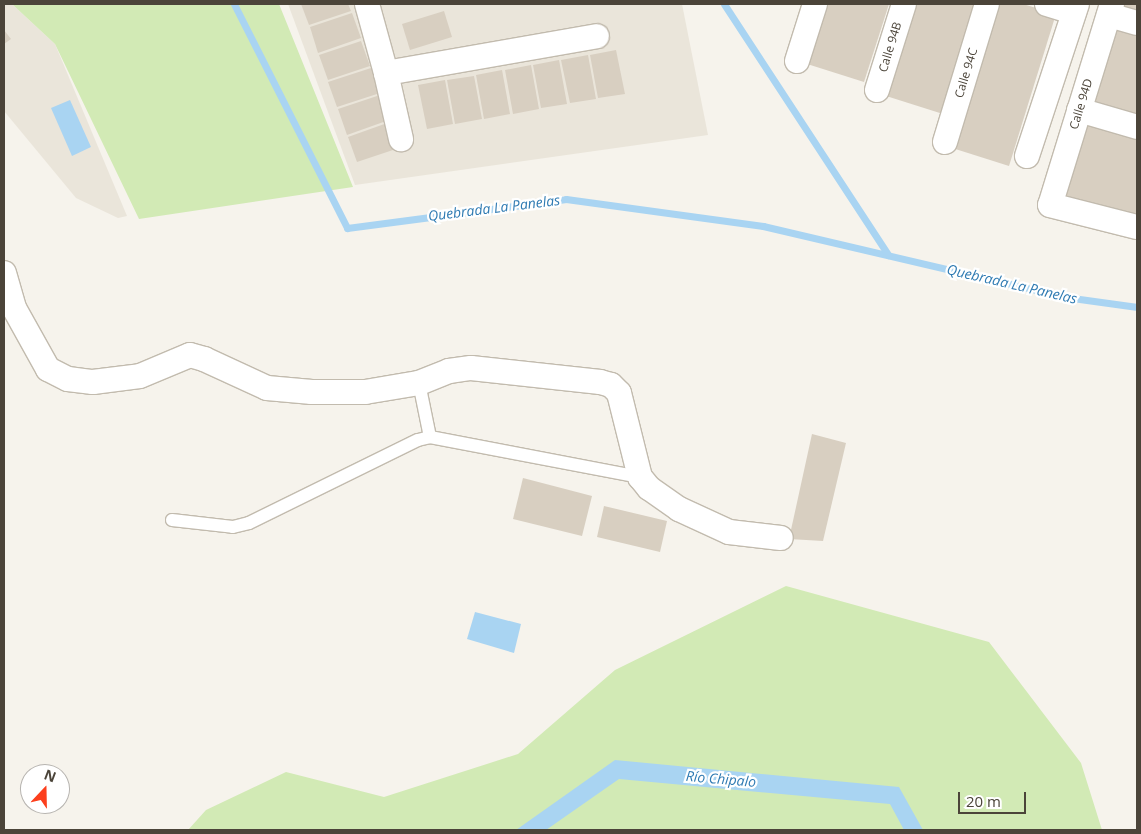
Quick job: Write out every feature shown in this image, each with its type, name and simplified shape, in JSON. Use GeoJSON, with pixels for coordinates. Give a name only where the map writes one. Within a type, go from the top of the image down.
{"type":"FeatureCollection","features":[{"type":"Feature","properties":{"kind":"street"},"geometry":{"type":"LineString","coordinates":[[367,4],[386,73],[401,140]]}},
{"type":"Feature","properties":{"kind":"street"},"geometry":{"type":"LineString","coordinates":[[797,61],[815,4]]}},
{"type":"Feature","properties":{"kind":"street","name":"Calle 94B"},"geometry":{"type":"LineString","coordinates":[[877,90],[904,4]]}},
{"type":"Feature","properties":{"kind":"street","name":"Calle 94C"},"geometry":{"type":"LineString","coordinates":[[945,142],[987,4]]}},
{"type":"Feature","properties":{"kind":"street"},"geometry":{"type":"LineString","coordinates":[[1027,156],[1075,8],[1046,4]]}},
{"type":"Feature","properties":{"kind":"street"},"geometry":{"type":"LineString","coordinates":[[1110,9],[1137,23]]}},
{"type":"Feature","properties":{"kind":"street","name":"Calle 94D"},"geometry":{"type":"LineString","coordinates":[[1110,9],[1050,205],[1137,227]]}},
{"type":"Feature","properties":{"kind":"street"},"geometry":{"type":"LineString","coordinates":[[386,73],[597,36]]}},
{"type":"Feature","properties":{"kind":"street"},"geometry":{"type":"LineString","coordinates":[[1079,110],[1137,127]]}},
{"type":"Feature","properties":{"kind":"street"},"geometry":{"type":"LineString","coordinates":[[4,273],[14,308],[48,369],[68,379],[93,382],[140,376],[190,355],[204,359],[267,388],[312,392],[365,392],[419,383],[449,371],[471,368],[600,382],[611,385],[618,393],[640,477],[649,488],[679,509],[730,532],[781,538]]}},
{"type":"Feature","properties":{"kind":"lane"},"geometry":{"type":"LineString","coordinates":[[419,383],[430,437]]}},
{"type":"Feature","properties":{"kind":"lane"},"geometry":{"type":"LineString","coordinates":[[172,520],[233,527],[249,523],[418,440],[430,437],[640,477]]}},
{"type":"Feature","properties":{"kind":"shaded area"},"geometry":{"type":"Polygon","coordinates":[[[4,4],[12,4],[55,44],[127,216],[118,218],[76,198],[4,111],[4,4]]]}},
{"type":"Feature","properties":{"kind":"shaded area"},"geometry":{"type":"Polygon","coordinates":[[[288,4],[682,4],[708,135],[355,185],[288,4]]]}},
{"type":"Feature","properties":{"kind":"green space"},"geometry":{"type":"Polygon","coordinates":[[[12,4],[279,4],[353,187],[139,219],[55,44],[12,4]]]}},
{"type":"Feature","properties":{"kind":"green space"},"geometry":{"type":"Polygon","coordinates":[[[786,586],[989,642],[1081,763],[1102,830],[188,830],[206,810],[286,772],[384,797],[518,754],[615,670],[786,586]]]}},
{"type":"Feature","properties":{"kind":"water"},"geometry":{"type":"Polygon","coordinates":[[[70,100],[91,147],[72,156],[51,108],[70,100]]]}},
{"type":"Feature","properties":{"kind":"water"},"geometry":{"type":"Polygon","coordinates":[[[475,612],[521,624],[514,653],[467,639],[475,612]]]}},
{"type":"Feature","properties":{"kind":"water","name":"Río Chipalo"},"geometry":{"type":"Polygon","coordinates":[[[615,760],[899,787],[923,830],[904,830],[890,804],[619,779],[546,830],[516,830],[615,760]]]}},
{"type":"Feature","properties":{"kind":"building"},"geometry":{"type":"Polygon","coordinates":[[[301,4],[348,4],[351,11],[309,25],[301,4]]]}},
{"type":"Feature","properties":{"kind":"building"},"geometry":{"type":"Polygon","coordinates":[[[822,4],[889,4],[864,82],[804,63],[822,4]]]}},
{"type":"Feature","properties":{"kind":"building"},"geometry":{"type":"Polygon","coordinates":[[[912,4],[978,4],[943,114],[883,95],[912,4]]]}},
{"type":"Feature","properties":{"kind":"building"},"geometry":{"type":"Polygon","coordinates":[[[993,4],[1023,4],[1056,14],[1009,166],[949,147],[993,4]]]}},
{"type":"Feature","properties":{"kind":"building"},"geometry":{"type":"Polygon","coordinates":[[[1121,4],[1137,4],[1137,15],[1119,10],[1121,4]]]}},
{"type":"Feature","properties":{"kind":"building"},"geometry":{"type":"Polygon","coordinates":[[[444,11],[452,37],[410,50],[402,24],[444,11]]]}},
{"type":"Feature","properties":{"kind":"building"},"geometry":{"type":"Polygon","coordinates":[[[352,13],[361,38],[318,53],[310,27],[352,13]]]}},
{"type":"Feature","properties":{"kind":"building"},"geometry":{"type":"Polygon","coordinates":[[[1117,23],[1137,29],[1137,120],[1093,108],[1117,23]]]}},
{"type":"Feature","properties":{"kind":"building"},"geometry":{"type":"Polygon","coordinates":[[[4,30],[11,39],[4,44],[4,30]]]}},
{"type":"Feature","properties":{"kind":"building"},"geometry":{"type":"Polygon","coordinates":[[[361,41],[370,66],[328,80],[319,55],[361,41]]]}},
{"type":"Feature","properties":{"kind":"building"},"geometry":{"type":"Polygon","coordinates":[[[616,50],[625,94],[598,98],[590,55],[616,50]]]}},
{"type":"Feature","properties":{"kind":"building"},"geometry":{"type":"Polygon","coordinates":[[[588,55],[596,99],[570,103],[561,60],[588,55]]]}},
{"type":"Feature","properties":{"kind":"building"},"geometry":{"type":"Polygon","coordinates":[[[559,60],[567,104],[541,108],[533,65],[559,60]]]}},
{"type":"Feature","properties":{"kind":"building"},"geometry":{"type":"Polygon","coordinates":[[[531,65],[539,109],[513,114],[505,70],[531,65]]]}},
{"type":"Feature","properties":{"kind":"building"},"geometry":{"type":"Polygon","coordinates":[[[371,68],[380,93],[337,107],[328,82],[371,68]]]}},
{"type":"Feature","properties":{"kind":"building"},"geometry":{"type":"Polygon","coordinates":[[[502,70],[510,114],[484,119],[476,75],[502,70]]]}},
{"type":"Feature","properties":{"kind":"building"},"geometry":{"type":"Polygon","coordinates":[[[474,76],[482,119],[455,124],[447,80],[474,76]]]}},
{"type":"Feature","properties":{"kind":"building"},"geometry":{"type":"Polygon","coordinates":[[[445,80],[453,124],[427,129],[418,85],[445,80]]]}},
{"type":"Feature","properties":{"kind":"building"},"geometry":{"type":"Polygon","coordinates":[[[380,95],[389,120],[347,135],[338,109],[380,95]]]}},
{"type":"Feature","properties":{"kind":"building"},"geometry":{"type":"Polygon","coordinates":[[[1083,116],[1137,132],[1137,223],[1060,201],[1083,116]]]}},
{"type":"Feature","properties":{"kind":"building"},"geometry":{"type":"Polygon","coordinates":[[[390,122],[399,148],[357,162],[348,137],[390,122]]]}},
{"type":"Feature","properties":{"kind":"building"},"geometry":{"type":"Polygon","coordinates":[[[812,434],[846,443],[823,541],[789,539],[812,434]]]}},
{"type":"Feature","properties":{"kind":"building"},"geometry":{"type":"Polygon","coordinates":[[[523,478],[592,496],[582,536],[513,519],[523,478]]]}},
{"type":"Feature","properties":{"kind":"building"},"geometry":{"type":"Polygon","coordinates":[[[604,506],[667,521],[660,552],[597,537],[604,506]]]}},
{"type":"Feature","properties":{"kind":"waterway","name":"Quebrada La Panelas"},"geometry":{"type":"LineString","coordinates":[[234,4],[347,228],[566,199],[763,226],[1065,297],[1137,307]]}},
{"type":"Feature","properties":{"kind":"waterway","name":"Quebrada La Panelas"},"geometry":{"type":"LineString","coordinates":[[724,4],[888,255]]}}]}
